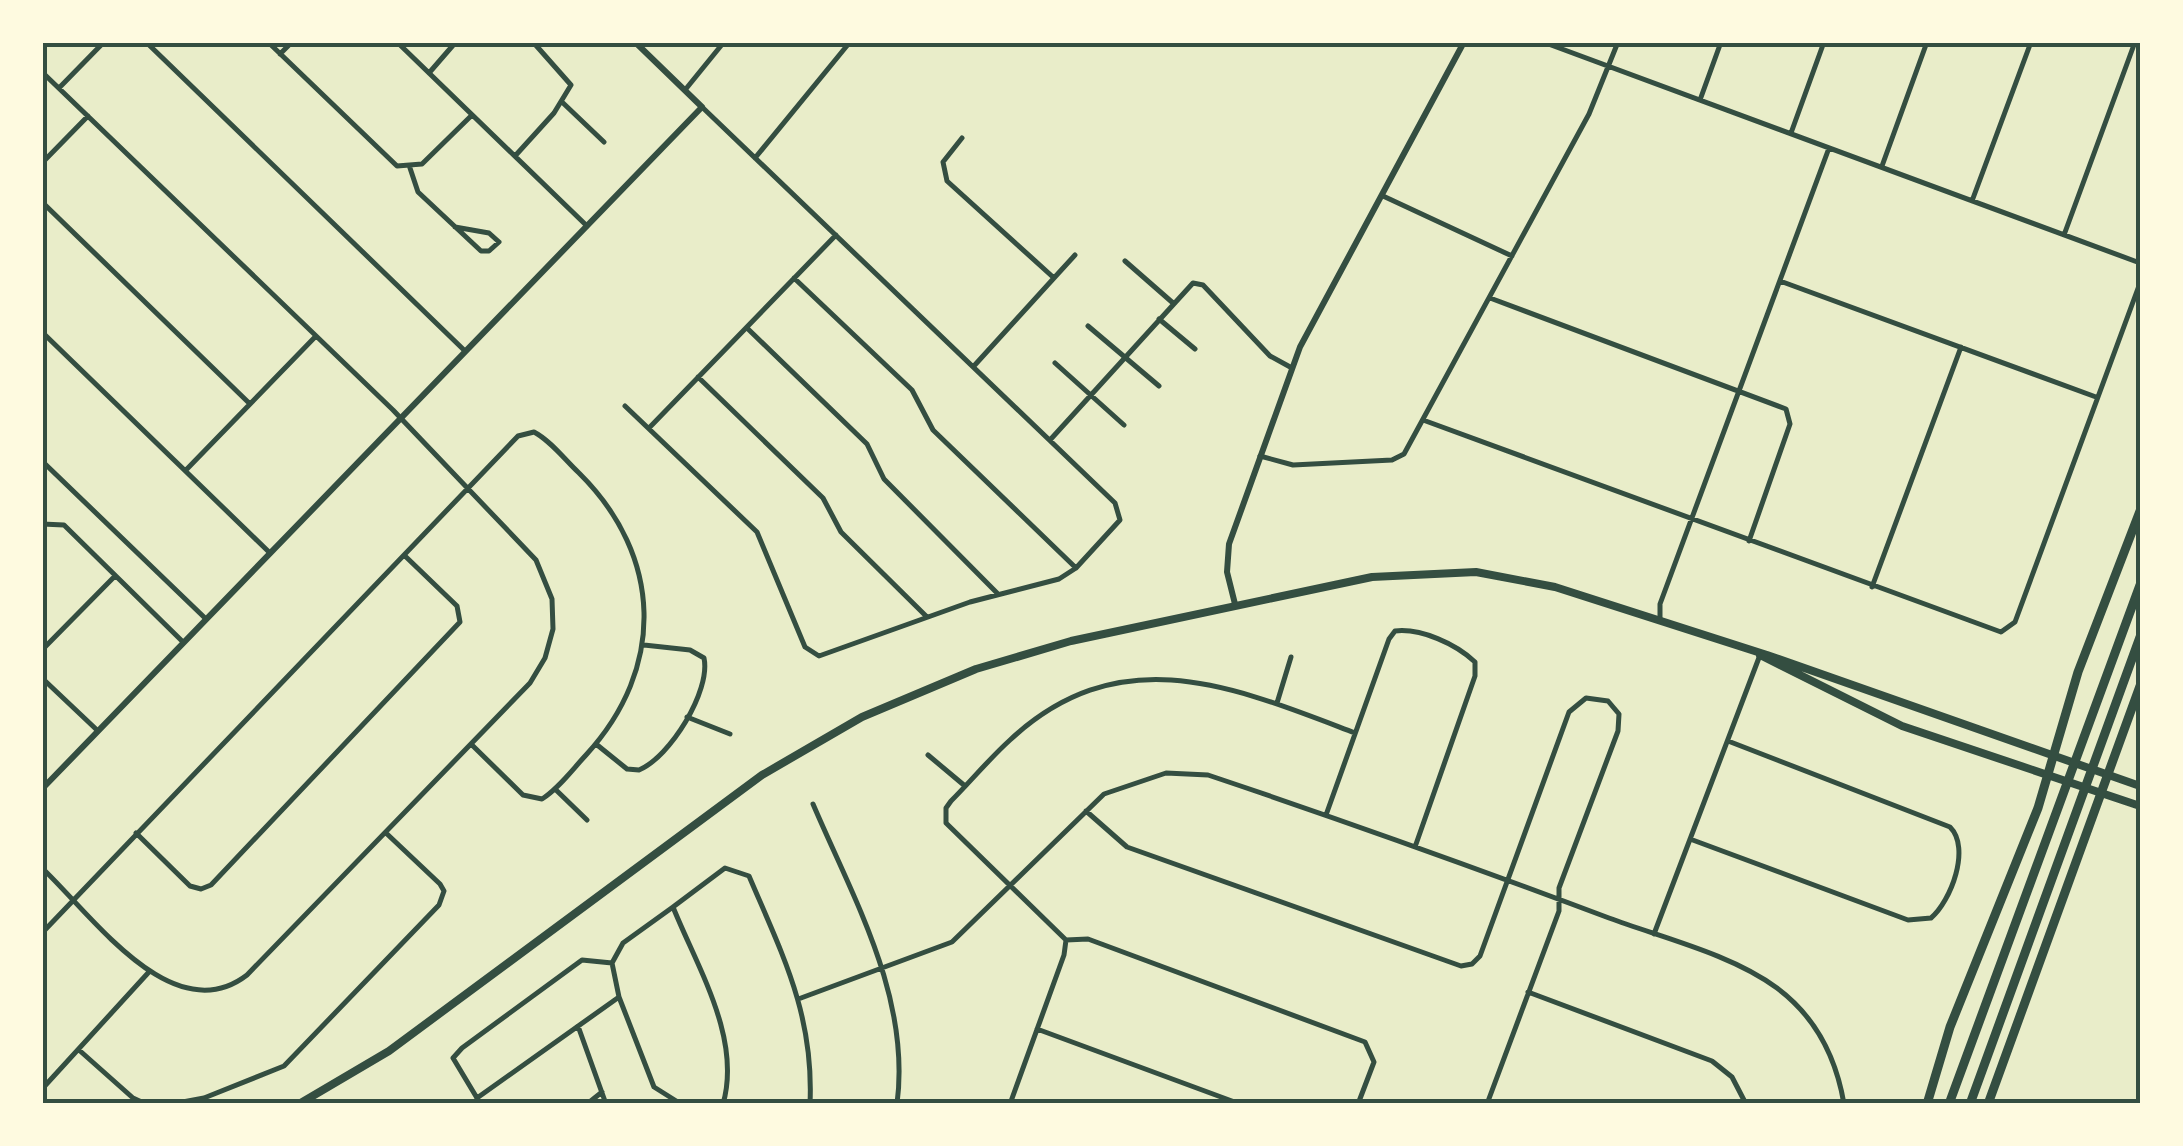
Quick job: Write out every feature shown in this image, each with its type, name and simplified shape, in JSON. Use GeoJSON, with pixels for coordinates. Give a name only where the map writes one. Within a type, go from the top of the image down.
{"type":"FeatureCollection","features":[{"type":"Feature","properties":{"kind":"highway"},"geometry":{"type":"LineString","coordinates":[[1927,1104],[1950,1026],[2038,808],[2051,755],[2140,511]]}},
{"type":"Feature","properties":{"kind":"highway"},"geometry":{"type":"LineString","coordinates":[[1949,1104],[2140,585]]}},
{"type":"Feature","properties":{"kind":"highway"},"geometry":{"type":"LineString","coordinates":[[1970,1104],[2140,637]]}},
{"type":"Feature","properties":{"kind":"highway"},"geometry":{"type":"LineString","coordinates":[[1988,1104],[2140,686]]}},
{"type":"Feature","properties":{"kind":"main road"},"geometry":{"type":"LineString","coordinates":[[299,1104],[386,1053],[730,797],[828,735],[923,690],[1021,655],[1235,604],[1398,573],[1453,571],[1528,580],[1660,621],[2140,786]]}},
{"type":"Feature","properties":{"kind":"main road"},"geometry":{"type":"LineString","coordinates":[[1760,655],[1902,726],[2140,806]]}},
{"type":"Feature","properties":{"kind":"street"},"geometry":{"type":"LineString","coordinates":[[59,88],[104,42]]}},
{"type":"Feature","properties":{"kind":"street"},"geometry":{"type":"LineString","coordinates":[[146,42],[465,351]]}},
{"type":"Feature","properties":{"kind":"street"},"geometry":{"type":"LineString","coordinates":[[268,42],[390,162],[410,168],[426,160],[471,116]]}},
{"type":"Feature","properties":{"kind":"street"},"geometry":{"type":"LineString","coordinates":[[280,54],[292,42]]}},
{"type":"Feature","properties":{"kind":"street"},"geometry":{"type":"LineString","coordinates":[[397,42],[587,226]]}},
{"type":"Feature","properties":{"kind":"street"},"geometry":{"type":"LineString","coordinates":[[515,156],[562,102],[570,81],[532,42]]}},
{"type":"Feature","properties":{"kind":"street"},"geometry":{"type":"LineString","coordinates":[[624,406],[757,532],[810,652],[825,656],[997,594],[1059,579],[1076,568],[1121,514],[1115,503],[635,42]]}},
{"type":"Feature","properties":{"kind":"street"},"geometry":{"type":"LineString","coordinates":[[685,90],[724,42]]}},
{"type":"Feature","properties":{"kind":"street"},"geometry":{"type":"LineString","coordinates":[[755,158],[850,42]]}},
{"type":"Feature","properties":{"kind":"street"},"geometry":{"type":"LineString","coordinates":[[1235,604],[1226,554],[1292,368],[1464,42]]}},
{"type":"Feature","properties":{"kind":"street"},"geometry":{"type":"LineString","coordinates":[[1543,42],[2140,263]]}},
{"type":"Feature","properties":{"kind":"street"},"geometry":{"type":"LineString","coordinates":[[1260,456],[1292,465],[1395,459],[1407,451],[1594,104],[1618,42]]}},
{"type":"Feature","properties":{"kind":"street"},"geometry":{"type":"LineString","coordinates":[[1700,100],[1721,42]]}},
{"type":"Feature","properties":{"kind":"street"},"geometry":{"type":"LineString","coordinates":[[1791,134],[1824,42]]}},
{"type":"Feature","properties":{"kind":"street"},"geometry":{"type":"LineString","coordinates":[[1882,168],[1928,42]]}},
{"type":"Feature","properties":{"kind":"street"},"geometry":{"type":"LineString","coordinates":[[1972,201],[2031,42]]}},
{"type":"Feature","properties":{"kind":"street"},"geometry":{"type":"LineString","coordinates":[[2064,235],[2134,42]]}},
{"type":"Feature","properties":{"kind":"street"},"geometry":{"type":"LineString","coordinates":[[429,73],[455,43]]}},
{"type":"Feature","properties":{"kind":"street"},"geometry":{"type":"LineString","coordinates":[[42,72],[401,418],[536,560],[548,583],[554,614],[550,647],[537,673],[472,745],[240,981],[198,992],[171,985],[150,972],[42,868]]}},
{"type":"Feature","properties":{"kind":"street"},"geometry":{"type":"LineString","coordinates":[[562,102],[604,142]]}},
{"type":"Feature","properties":{"kind":"street"},"geometry":{"type":"LineString","coordinates":[[42,789],[702,107]]}},
{"type":"Feature","properties":{"kind":"street"},"geometry":{"type":"LineString","coordinates":[[42,163],[88,116]]}},
{"type":"Feature","properties":{"kind":"street"},"geometry":{"type":"LineString","coordinates":[[962,138],[943,162],[947,181],[1054,278]]}},
{"type":"Feature","properties":{"kind":"street"},"geometry":{"type":"LineString","coordinates":[[1660,621],[1660,604],[1829,148]]}},
{"type":"Feature","properties":{"kind":"street"},"geometry":{"type":"LineString","coordinates":[[410,168],[415,188],[456,227],[483,252],[499,242],[494,235],[456,227]]}},
{"type":"Feature","properties":{"kind":"street"},"geometry":{"type":"LineString","coordinates":[[1383,196],[1512,256]]}},
{"type":"Feature","properties":{"kind":"street"},"geometry":{"type":"LineString","coordinates":[[42,202],[249,403]]}},
{"type":"Feature","properties":{"kind":"street"},"geometry":{"type":"LineString","coordinates":[[650,428],[836,235]]}},
{"type":"Feature","properties":{"kind":"street"},"geometry":{"type":"LineString","coordinates":[[973,367],[1075,255]]}},
{"type":"Feature","properties":{"kind":"street"},"geometry":{"type":"LineString","coordinates":[[1125,261],[1173,303]]}},
{"type":"Feature","properties":{"kind":"street"},"geometry":{"type":"LineString","coordinates":[[794,278],[912,390],[933,430],[1076,568]]}},
{"type":"Feature","properties":{"kind":"street"},"geometry":{"type":"LineString","coordinates":[[1780,281],[2097,397]]}},
{"type":"Feature","properties":{"kind":"street"},"geometry":{"type":"LineString","coordinates":[[1050,440],[1190,284],[1200,283],[1270,356],[1292,368]]}},
{"type":"Feature","properties":{"kind":"street"},"geometry":{"type":"LineString","coordinates":[[1424,420],[1993,632],[2004,631],[2014,622],[2140,283]]}},
{"type":"Feature","properties":{"kind":"street"},"geometry":{"type":"LineString","coordinates":[[1490,298],[1782,406],[1791,420],[1748,541]]}},
{"type":"Feature","properties":{"kind":"street"},"geometry":{"type":"LineString","coordinates":[[1159,319],[1195,349]]}},
{"type":"Feature","properties":{"kind":"street"},"geometry":{"type":"LineString","coordinates":[[1088,326],[1160,386]]}},
{"type":"Feature","properties":{"kind":"street"},"geometry":{"type":"LineString","coordinates":[[747,328],[867,444],[884,478],[997,594]]}},
{"type":"Feature","properties":{"kind":"street"},"geometry":{"type":"LineString","coordinates":[[42,332],[270,553]]}},
{"type":"Feature","properties":{"kind":"street"},"geometry":{"type":"LineString","coordinates":[[186,470],[316,336]]}},
{"type":"Feature","properties":{"kind":"street"},"geometry":{"type":"LineString","coordinates":[[1872,587],[1960,347]]}},
{"type":"Feature","properties":{"kind":"street"},"geometry":{"type":"LineString","coordinates":[[1055,362],[1124,425]]}},
{"type":"Feature","properties":{"kind":"street"},"geometry":{"type":"LineString","coordinates":[[698,377],[823,498],[835,525],[927,618]]}},
{"type":"Feature","properties":{"kind":"street"},"geometry":{"type":"LineString","coordinates":[[42,933],[403,554],[518,436],[528,431],[541,436],[602,497],[625,531],[641,580],[644,645],[624,703],[596,744],[539,800],[527,798],[472,745]]}},
{"type":"Feature","properties":{"kind":"street"},"geometry":{"type":"LineString","coordinates":[[42,461],[206,619]]}},
{"type":"Feature","properties":{"kind":"street"},"geometry":{"type":"LineString","coordinates":[[42,524],[54,521],[64,525],[183,642]]}},
{"type":"Feature","properties":{"kind":"street"},"geometry":{"type":"LineString","coordinates":[[136,833],[197,889],[207,888],[225,870],[460,622],[457,606],[403,554]]}},
{"type":"Feature","properties":{"kind":"street"},"geometry":{"type":"LineString","coordinates":[[42,650],[114,576]]}},
{"type":"Feature","properties":{"kind":"street"},"geometry":{"type":"LineString","coordinates":[[1326,814],[1395,631],[1408,630],[1462,649],[1475,662],[1476,676],[1415,847]]}},
{"type":"Feature","properties":{"kind":"street"},"geometry":{"type":"LineString","coordinates":[[596,744],[628,769],[639,770],[678,738],[705,666],[704,658],[690,650],[644,645]]}},
{"type":"Feature","properties":{"kind":"street"},"geometry":{"type":"LineString","coordinates":[[1654,934],[1760,655]]}},
{"type":"Feature","properties":{"kind":"street"},"geometry":{"type":"LineString","coordinates":[[1277,703],[1292,657]]}},
{"type":"Feature","properties":{"kind":"street"},"geometry":{"type":"LineString","coordinates":[[42,678],[98,731]]}},
{"type":"Feature","properties":{"kind":"street"},"geometry":{"type":"LineString","coordinates":[[1355,733],[1201,680],[1152,678],[1109,684],[1037,718],[946,808],[946,823],[1066,940],[1088,939],[1366,1042],[1374,1062],[1358,1104]]}},
{"type":"Feature","properties":{"kind":"street"},"geometry":{"type":"LineString","coordinates":[[1086,812],[1128,847],[1461,966],[1472,964],[1480,956],[1569,712],[1579,700],[1603,698],[1617,710],[1619,724],[1486,1104]]}},
{"type":"Feature","properties":{"kind":"street"},"geometry":{"type":"LineString","coordinates":[[687,717],[730,734]]}},
{"type":"Feature","properties":{"kind":"street"},"geometry":{"type":"LineString","coordinates":[[1690,839],[1908,920],[1930,918],[1942,905],[1960,848],[1950,827],[1728,741]]}},
{"type":"Feature","properties":{"kind":"street"},"geometry":{"type":"LineString","coordinates":[[928,755],[966,786]]}},
{"type":"Feature","properties":{"kind":"street"},"geometry":{"type":"LineString","coordinates":[[801,998],[884,971],[952,942],[1104,794],[1166,773],[1208,775],[1326,814],[1746,971],[1788,998],[1827,1046],[1844,1104]]}},
{"type":"Feature","properties":{"kind":"street"},"geometry":{"type":"LineString","coordinates":[[554,789],[587,820]]}},
{"type":"Feature","properties":{"kind":"street"},"geometry":{"type":"LineString","coordinates":[[813,804],[884,971],[899,1048],[897,1104]]}},
{"type":"Feature","properties":{"kind":"street"},"geometry":{"type":"LineString","coordinates":[[172,1104],[204,1098],[284,1066],[439,905],[444,895],[440,884],[386,832]]}},
{"type":"Feature","properties":{"kind":"street"},"geometry":{"type":"LineString","coordinates":[[681,1104],[654,1087],[619,997],[612,963],[623,944],[726,868],[750,876],[801,998],[812,1056],[810,1104]]}},
{"type":"Feature","properties":{"kind":"street"},"geometry":{"type":"LineString","coordinates":[[673,907],[724,1034],[728,1076],[723,1104]]}},
{"type":"Feature","properties":{"kind":"street"},"geometry":{"type":"LineString","coordinates":[[1010,1104],[1066,940]]}},
{"type":"Feature","properties":{"kind":"street"},"geometry":{"type":"LineString","coordinates":[[612,963],[582,960],[462,1048],[453,1058],[456,1067],[477,1101],[619,997]]}},
{"type":"Feature","properties":{"kind":"street"},"geometry":{"type":"LineString","coordinates":[[42,1089],[150,972]]}},
{"type":"Feature","properties":{"kind":"street"},"geometry":{"type":"LineString","coordinates":[[1528,992],[1712,1061],[1732,1077],[1746,1104]]}},
{"type":"Feature","properties":{"kind":"street"},"geometry":{"type":"LineString","coordinates":[[578,1026],[606,1104]]}},
{"type":"Feature","properties":{"kind":"street"},"geometry":{"type":"LineString","coordinates":[[1037,1029],[1240,1104]]}},
{"type":"Feature","properties":{"kind":"street"},"geometry":{"type":"LineString","coordinates":[[80,1050],[132,1098],[146,1104]]}},
{"type":"Feature","properties":{"kind":"street"},"geometry":{"type":"LineString","coordinates":[[587,1104],[602,1092]]}}]}
